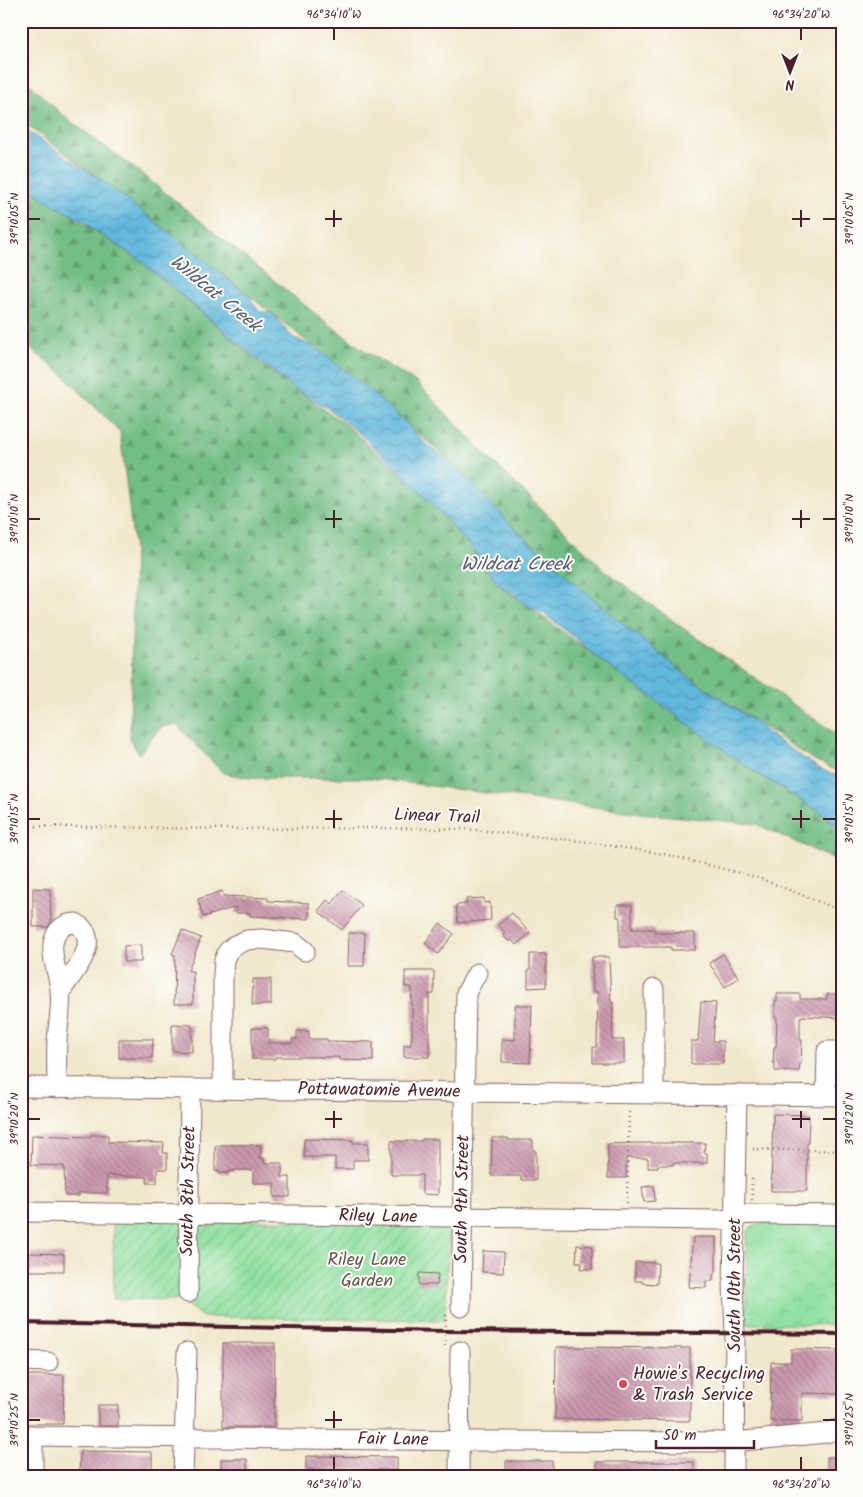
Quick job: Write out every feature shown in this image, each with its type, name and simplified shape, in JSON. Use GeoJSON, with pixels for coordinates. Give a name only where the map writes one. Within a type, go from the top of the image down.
{"type":"FeatureCollection","features":[{"type":"Feature","properties":{"kind":"street"},"geometry":{"type":"LineString","coordinates":[[223,1089],[223,975],[224,960],[228,951],[235,945],[247,940],[262,939],[295,943],[305,951]]}},
{"type":"Feature","properties":{"kind":"street","name":"South 9th Street"},"geometry":{"type":"LineString","coordinates":[[453,1309],[462,1218],[466,993],[477,973]]}},
{"type":"Feature","properties":{"kind":"street"},"geometry":{"type":"LineString","coordinates":[[654,989],[654,1093]]}},
{"type":"Feature","properties":{"kind":"street"},"geometry":{"type":"LineString","coordinates":[[57,1088],[60,991]]}},
{"type":"Feature","properties":{"kind":"street"},"geometry":{"type":"LineString","coordinates":[[834,1095],[827,1051],[842,1051]]}},
{"type":"Feature","properties":{"kind":"street","name":"Pottawatomie Avenue"},"geometry":{"type":"LineString","coordinates":[[21,1087],[834,1095]]}},
{"type":"Feature","properties":{"kind":"street","name":"South 8th Street"},"geometry":{"type":"LineString","coordinates":[[188,1293],[190,1089]]}},
{"type":"Feature","properties":{"kind":"street","name":"South 10th Street"},"geometry":{"type":"LineString","coordinates":[[734,1476],[735,1334],[733,1283],[737,1094]]}},
{"type":"Feature","properties":{"kind":"street","name":"Riley Lane"},"geometry":{"type":"LineString","coordinates":[[21,1212],[722,1220],[735,1217]]}},
{"type":"Feature","properties":{"kind":"street"},"geometry":{"type":"LineString","coordinates":[[735,1217],[748,1214],[842,1215]]}},
{"type":"Feature","properties":{"kind":"street"},"geometry":{"type":"LineString","coordinates":[[452,1350],[459,1441],[459,1476]]}},
{"type":"Feature","properties":{"kind":"street"},"geometry":{"type":"LineString","coordinates":[[183,1476],[186,1352]]}},
{"type":"Feature","properties":{"kind":"street"},"geometry":{"type":"LineString","coordinates":[[21,1361],[48,1362]]}},
{"type":"Feature","properties":{"kind":"street","name":"Fair Lane"},"geometry":{"type":"LineString","coordinates":[[27,1436],[734,1442],[826,1433],[842,1427]]}},
{"type":"Feature","properties":{"kind":"street"},"geometry":{"type":"LineString","coordinates":[[27,1436],[33,1476]]}},
{"type":"Feature","properties":{"kind":"path","name":"Linear Trail"},"geometry":{"type":"LineString","coordinates":[[21,826],[222,829],[467,829],[562,839],[664,854],[759,878],[842,911]]}},
{"type":"Feature","properties":{"kind":"path"},"geometry":{"type":"LineString","coordinates":[[627,1219],[629,1107]]}},
{"type":"Feature","properties":{"kind":"path"},"geometry":{"type":"LineString","coordinates":[[752,1149],[842,1151]]}},
{"type":"Feature","properties":{"kind":"path"},"geometry":{"type":"LineString","coordinates":[[452,1350],[453,1309]]}},
{"type":"Feature","properties":{"kind":"green space"},"geometry":{"type":"Polygon","coordinates":[[[21,76],[66,118],[137,170],[318,316],[365,351],[417,383],[487,456],[608,573],[684,629],[842,738],[842,773],[812,759],[686,675],[593,599],[513,527],[455,466],[368,389],[104,182],[21,121],[21,76]]]}},
{"type":"Feature","properties":{"kind":"green space"},"geometry":{"type":"Polygon","coordinates":[[[21,185],[51,202],[140,260],[267,369],[345,424],[428,499],[480,558],[499,585],[747,767],[823,814],[834,824],[842,828],[842,863],[756,824],[640,813],[370,778],[249,778],[223,773],[176,724],[161,727],[139,754],[130,740],[134,548],[120,432],[59,371],[21,341],[21,185]]]}},
{"type":"Feature","properties":{"kind":"green space","name":"Riley Lane Garden"},"geometry":{"type":"Polygon","coordinates":[[[113,1219],[449,1222],[445,1320],[203,1317],[180,1300],[114,1299],[113,1219]]]}},
{"type":"Feature","properties":{"kind":"green space"},"geometry":{"type":"Polygon","coordinates":[[[765,1222],[842,1223],[842,1325],[746,1324],[747,1234],[752,1227],[765,1222]]]}},
{"type":"Feature","properties":{"kind":"water","name":"Wildcat Creek"},"geometry":{"type":"Polygon","coordinates":[[[21,127],[104,182],[246,293],[259,311],[273,314],[292,337],[315,347],[368,389],[427,445],[455,466],[513,527],[593,599],[686,675],[820,769],[842,778],[842,828],[834,824],[823,814],[747,767],[599,659],[544,614],[527,606],[513,593],[499,585],[480,558],[428,499],[359,433],[329,409],[292,387],[140,260],[21,181],[21,127]]]}},
{"type":"Feature","properties":{"kind":"building"},"geometry":{"type":"Polygon","coordinates":[[[33,888],[50,889],[51,922],[48,927],[33,927],[33,888]]]}},
{"type":"Feature","properties":{"kind":"building"},"geometry":{"type":"Polygon","coordinates":[[[343,890],[362,905],[342,930],[318,911],[327,900],[332,904],[343,890]]]}},
{"type":"Feature","properties":{"kind":"building"},"geometry":{"type":"Polygon","coordinates":[[[222,891],[223,896],[268,898],[268,901],[309,903],[309,919],[250,916],[250,913],[236,913],[236,907],[203,917],[198,899],[222,891]]]}},
{"type":"Feature","properties":{"kind":"building"},"geometry":{"type":"Polygon","coordinates":[[[484,898],[484,903],[490,902],[491,920],[458,923],[456,905],[467,904],[466,899],[484,898]]]}},
{"type":"Feature","properties":{"kind":"building"},"geometry":{"type":"Polygon","coordinates":[[[617,905],[632,905],[632,929],[655,929],[655,933],[695,933],[695,950],[671,950],[671,947],[620,947],[620,917],[617,917],[617,905]]]}},
{"type":"Feature","properties":{"kind":"building"},"geometry":{"type":"Polygon","coordinates":[[[512,913],[530,933],[516,945],[512,940],[509,942],[503,935],[505,933],[498,925],[512,913]]]}},
{"type":"Feature","properties":{"kind":"building"},"geometry":{"type":"Polygon","coordinates":[[[440,923],[454,934],[438,954],[425,943],[440,923]]]}},
{"type":"Feature","properties":{"kind":"building"},"geometry":{"type":"Polygon","coordinates":[[[182,930],[201,938],[188,971],[193,971],[193,1004],[174,1004],[175,955],[172,954],[182,930]]]}},
{"type":"Feature","properties":{"kind":"building"},"geometry":{"type":"Polygon","coordinates":[[[349,933],[365,933],[364,966],[348,966],[349,933]]]}},
{"type":"Feature","properties":{"kind":"building"},"geometry":{"type":"Polygon","coordinates":[[[141,945],[141,962],[124,962],[124,946],[141,945]]]}},
{"type":"Feature","properties":{"kind":"building"},"geometry":{"type":"Polygon","coordinates":[[[530,954],[546,954],[546,987],[528,988],[530,954]]]}},
{"type":"Feature","properties":{"kind":"building"},"geometry":{"type":"Polygon","coordinates":[[[723,954],[739,978],[725,987],[709,963],[723,954]]]}},
{"type":"Feature","properties":{"kind":"building"},"geometry":{"type":"Polygon","coordinates":[[[592,957],[609,957],[611,1002],[613,1002],[612,1040],[624,1040],[624,1063],[593,1063],[593,1047],[597,1047],[598,992],[593,992],[592,957]]]}},
{"type":"Feature","properties":{"kind":"building"},"geometry":{"type":"Polygon","coordinates":[[[405,971],[434,971],[434,994],[429,994],[429,1057],[404,1057],[404,1045],[411,1045],[412,1039],[412,987],[405,987],[405,971]]]}},
{"type":"Feature","properties":{"kind":"building"},"geometry":{"type":"Polygon","coordinates":[[[253,979],[271,979],[271,1005],[252,1005],[253,979]]]}},
{"type":"Feature","properties":{"kind":"building"},"geometry":{"type":"Polygon","coordinates":[[[777,994],[800,994],[800,999],[827,999],[827,994],[842,994],[842,1018],[800,1017],[800,1040],[802,1040],[799,1071],[775,1071],[775,1063],[773,1063],[774,1047],[776,1047],[777,1017],[775,1017],[775,1001],[777,1001],[777,994]]]}},
{"type":"Feature","properties":{"kind":"building"},"geometry":{"type":"Polygon","coordinates":[[[701,1002],[716,1003],[713,1041],[723,1041],[723,1064],[691,1064],[691,1041],[698,1041],[701,1002]]]}},
{"type":"Feature","properties":{"kind":"building"},"geometry":{"type":"Polygon","coordinates":[[[515,1005],[532,1005],[530,1063],[502,1062],[502,1039],[515,1040],[515,1005]]]}},
{"type":"Feature","properties":{"kind":"building"},"geometry":{"type":"Polygon","coordinates":[[[172,1024],[192,1025],[192,1052],[172,1051],[172,1024]]]}},
{"type":"Feature","properties":{"kind":"building"},"geometry":{"type":"Polygon","coordinates":[[[252,1028],[268,1028],[268,1043],[292,1043],[292,1039],[297,1039],[297,1031],[309,1031],[309,1039],[373,1042],[373,1061],[339,1060],[339,1057],[252,1059],[252,1028]]]}},
{"type":"Feature","properties":{"kind":"building"},"geometry":{"type":"Polygon","coordinates":[[[119,1039],[153,1039],[152,1058],[119,1058],[119,1039]]]}},
{"type":"Feature","properties":{"kind":"building"},"geometry":{"type":"Polygon","coordinates":[[[773,1114],[809,1115],[807,1191],[771,1191],[773,1114]]]}},
{"type":"Feature","properties":{"kind":"building"},"geometry":{"type":"Polygon","coordinates":[[[32,1135],[90,1137],[90,1135],[108,1135],[108,1142],[164,1143],[163,1153],[167,1153],[167,1169],[157,1169],[157,1183],[147,1183],[147,1177],[107,1175],[107,1193],[79,1193],[79,1196],[65,1196],[64,1166],[31,1165],[32,1135]]]}},
{"type":"Feature","properties":{"kind":"building"},"geometry":{"type":"Polygon","coordinates":[[[492,1138],[533,1140],[533,1151],[536,1151],[536,1180],[521,1180],[521,1176],[491,1176],[492,1138]]]}},
{"type":"Feature","properties":{"kind":"building"},"geometry":{"type":"Polygon","coordinates":[[[304,1139],[353,1140],[353,1143],[368,1143],[368,1160],[353,1160],[353,1169],[335,1169],[335,1157],[304,1157],[304,1139]]]}},
{"type":"Feature","properties":{"kind":"building"},"geometry":{"type":"Polygon","coordinates":[[[422,1139],[438,1139],[438,1195],[422,1194],[422,1175],[391,1175],[391,1141],[422,1141],[422,1139]]]}},
{"type":"Feature","properties":{"kind":"building"},"geometry":{"type":"Polygon","coordinates":[[[705,1143],[704,1153],[707,1153],[707,1163],[673,1163],[673,1165],[658,1165],[658,1168],[648,1168],[648,1158],[626,1158],[626,1178],[608,1178],[608,1144],[705,1143]]]}},
{"type":"Feature","properties":{"kind":"building"},"geometry":{"type":"Polygon","coordinates":[[[261,1145],[260,1158],[264,1158],[264,1163],[282,1163],[282,1177],[290,1177],[290,1197],[274,1197],[274,1183],[253,1183],[253,1170],[234,1170],[229,1171],[229,1173],[215,1171],[215,1146],[261,1145]]]}},
{"type":"Feature","properties":{"kind":"building"},"geometry":{"type":"Polygon","coordinates":[[[654,1186],[655,1201],[644,1202],[642,1187],[654,1186]]]}},
{"type":"Feature","properties":{"kind":"building"},"geometry":{"type":"Polygon","coordinates":[[[693,1237],[716,1237],[716,1272],[713,1275],[713,1281],[706,1281],[706,1288],[689,1287],[693,1237]]]}},
{"type":"Feature","properties":{"kind":"building"},"geometry":{"type":"Polygon","coordinates":[[[577,1245],[592,1246],[592,1269],[581,1269],[582,1262],[576,1262],[577,1245]]]}},
{"type":"Feature","properties":{"kind":"building"},"geometry":{"type":"Polygon","coordinates":[[[483,1251],[504,1252],[503,1273],[482,1272],[483,1251]]]}},
{"type":"Feature","properties":{"kind":"building"},"geometry":{"type":"Polygon","coordinates":[[[30,1253],[64,1254],[64,1271],[29,1271],[30,1253]]]}},
{"type":"Feature","properties":{"kind":"building"},"geometry":{"type":"Polygon","coordinates":[[[635,1262],[658,1263],[657,1284],[635,1281],[635,1262]]]}},
{"type":"Feature","properties":{"kind":"building"},"geometry":{"type":"Polygon","coordinates":[[[419,1273],[438,1274],[437,1285],[419,1285],[419,1273]]]}},
{"type":"Feature","properties":{"kind":"building"},"geometry":{"type":"Polygon","coordinates":[[[223,1343],[275,1343],[274,1427],[223,1427],[223,1343]]]}},
{"type":"Feature","properties":{"kind":"building","name":"Howie's Recycling & Trash Service"},"geometry":{"type":"Polygon","coordinates":[[[556,1347],[690,1348],[690,1421],[555,1419],[556,1347]]]}},
{"type":"Feature","properties":{"kind":"building"},"geometry":{"type":"Polygon","coordinates":[[[791,1349],[842,1350],[842,1394],[802,1393],[802,1421],[770,1421],[771,1362],[791,1362],[791,1349]]]}},
{"type":"Feature","properties":{"kind":"building"},"geometry":{"type":"Polygon","coordinates":[[[24,1375],[64,1375],[63,1424],[23,1424],[24,1375]]]}},
{"type":"Feature","properties":{"kind":"building"},"geometry":{"type":"Polygon","coordinates":[[[98,1405],[118,1405],[118,1426],[98,1426],[98,1405]]]}},
{"type":"Feature","properties":{"kind":"building"},"geometry":{"type":"Polygon","coordinates":[[[80,1451],[152,1452],[152,1476],[79,1476],[80,1451]]]}},
{"type":"Feature","properties":{"kind":"building"},"geometry":{"type":"Polygon","coordinates":[[[306,1456],[397,1457],[397,1470],[306,1469],[306,1456]]]}},
{"type":"Feature","properties":{"kind":"building"},"geometry":{"type":"Polygon","coordinates":[[[827,1457],[842,1457],[842,1476],[827,1476],[827,1457]]]}},
{"type":"Feature","properties":{"kind":"building"},"geometry":{"type":"Polygon","coordinates":[[[221,1459],[247,1459],[247,1476],[221,1475],[221,1459]]]}},
{"type":"Feature","properties":{"kind":"building"},"geometry":{"type":"Polygon","coordinates":[[[506,1461],[552,1461],[552,1476],[506,1476],[506,1461]]]}},
{"type":"Feature","properties":{"kind":"building"},"geometry":{"type":"Polygon","coordinates":[[[597,1462],[694,1462],[694,1476],[597,1476],[597,1462]]]}},
{"type":"Feature","properties":{"kind":"railway"},"geometry":{"type":"LineString","coordinates":[[21,1323],[445,1331],[842,1334]]}},
{"type":"Feature","properties":{"kind":"place","name":"Howie's Recycling & Trash Service"},"geometry":{"type":"Point","coordinates":[623,1384]}}]}
